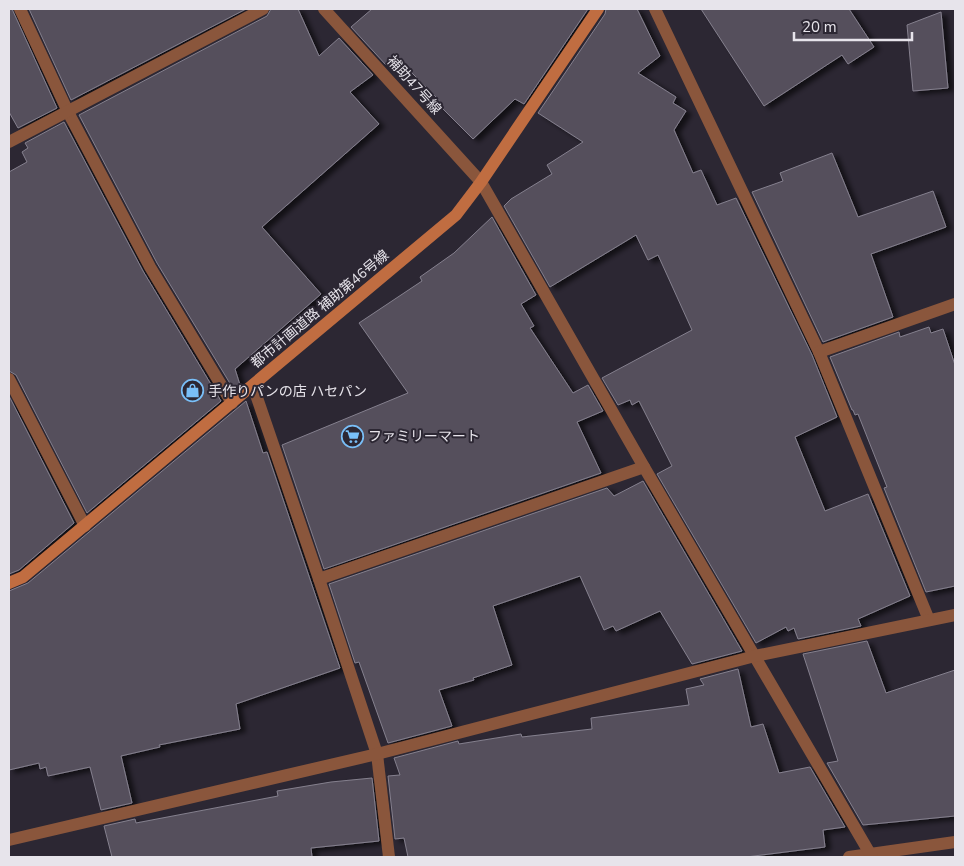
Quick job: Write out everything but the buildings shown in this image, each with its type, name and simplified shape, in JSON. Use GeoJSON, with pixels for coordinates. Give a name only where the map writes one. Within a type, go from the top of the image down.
{"type":"FeatureCollection","features":[{"type":"Feature","properties":{"kind":"street"},"geometry":{"type":"LineString","coordinates":[[20,9],[68,112],[150,267],[232,404]]}},
{"type":"Feature","properties":{"kind":"street"},"geometry":{"type":"LineString","coordinates":[[9,142],[263,9]]}},
{"type":"Feature","properties":{"kind":"street","name":"補助47号線"},"geometry":{"type":"LineString","coordinates":[[324,9],[481,182],[871,856]]}},
{"type":"Feature","properties":{"kind":"street","name":"都市計画道路 補助第46号線"},"geometry":{"type":"LineString","coordinates":[[9,583],[23,577],[85,526],[456,215],[481,182],[598,9]]}},
{"type":"Feature","properties":{"kind":"street"},"geometry":{"type":"LineString","coordinates":[[655,9],[819,352],[929,620]]}},
{"type":"Feature","properties":{"kind":"street"},"geometry":{"type":"LineString","coordinates":[[819,352],[955,304]]}},
{"type":"Feature","properties":{"kind":"street"},"geometry":{"type":"LineString","coordinates":[[9,378],[85,526]]}},
{"type":"Feature","properties":{"kind":"street"},"geometry":{"type":"LineString","coordinates":[[252,386],[377,754],[389,857]]}},
{"type":"Feature","properties":{"kind":"street"},"geometry":{"type":"LineString","coordinates":[[319,579],[644,466]]}},
{"type":"Feature","properties":{"kind":"street"},"geometry":{"type":"LineString","coordinates":[[9,840],[377,754],[755,656],[955,614]]}},
{"type":"Feature","properties":{"kind":"street"},"geometry":{"type":"LineString","coordinates":[[849,857],[871,856],[955,842]]}},
{"type":"Feature","properties":{"kind":"place","name":"手作りパンの店 ハセパン"},"geometry":{"type":"Point","coordinates":[192,391]}},
{"type":"Feature","properties":{"kind":"place","name":"ファミリーマート"},"geometry":{"type":"Point","coordinates":[352,436]}}]}
